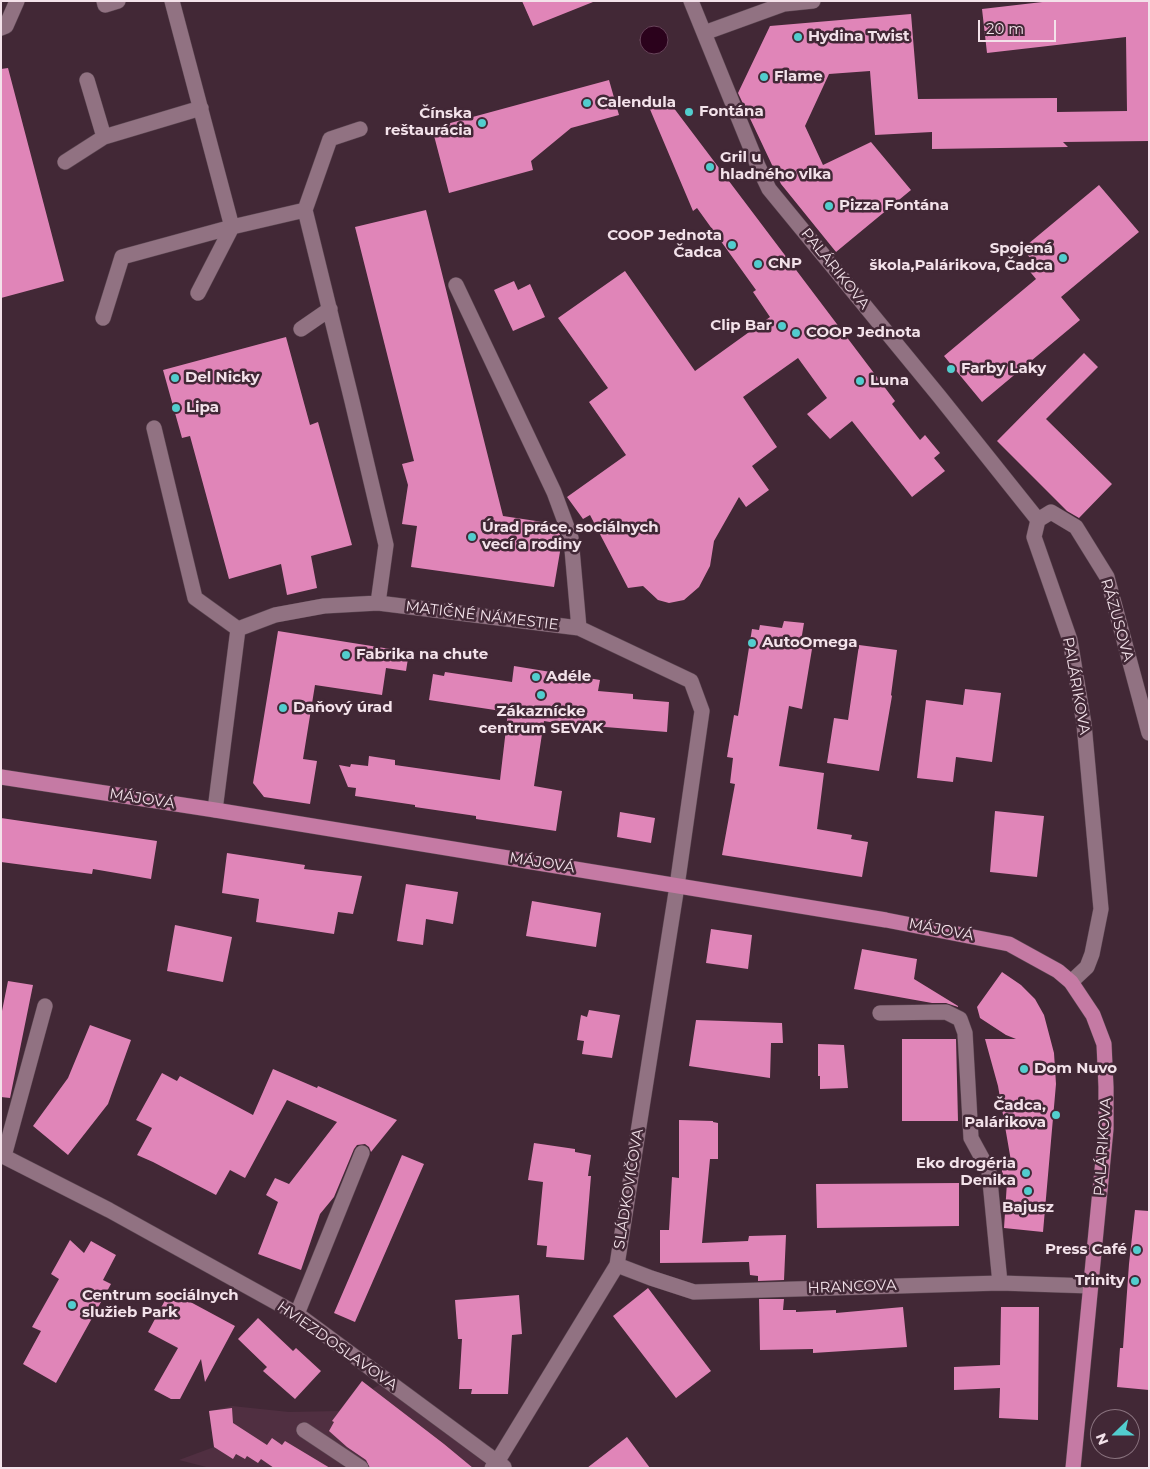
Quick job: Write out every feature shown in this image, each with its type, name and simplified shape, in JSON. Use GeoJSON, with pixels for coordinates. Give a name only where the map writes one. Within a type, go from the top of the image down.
{"type":"FeatureCollection","features":[{"type":"Feature","properties":{"kind":"main road","name":"MÁJOVÁ"},"geometry":{"type":"LineString","coordinates":[[1,778],[215,810],[886,920],[1009,944],[1058,971],[1071,982]]}},
{"type":"Feature","properties":{"kind":"main road","name":"PALÁRIKOVA"},"geometry":{"type":"LineString","coordinates":[[1071,982],[1093,1015],[1104,1044],[1106,1087],[1106,1129],[1073,1468]]}},
{"type":"Feature","properties":{"kind":"street"},"geometry":{"type":"LineString","coordinates":[[1,28],[6,26],[17,1]]}},
{"type":"Feature","properties":{"kind":"street"},"geometry":{"type":"LineString","coordinates":[[104,1],[104,5],[118,1]]}},
{"type":"Feature","properties":{"kind":"street"},"geometry":{"type":"LineString","coordinates":[[172,1],[232,227],[198,293]]}},
{"type":"Feature","properties":{"kind":"street","name":"PALÁRIKOVA"},"geometry":{"type":"LineString","coordinates":[[691,1],[769,189],[1038,520],[1034,538],[1070,640],[1084,724],[1101,909],[1092,954],[1087,967],[1071,982]]}},
{"type":"Feature","properties":{"kind":"street"},"geometry":{"type":"LineString","coordinates":[[704,33],[784,4],[813,1]]}},
{"type":"Feature","properties":{"kind":"street"},"geometry":{"type":"LineString","coordinates":[[87,80],[104,138]]}},
{"type":"Feature","properties":{"kind":"street"},"geometry":{"type":"LineString","coordinates":[[64,162],[104,138],[201,108]]}},
{"type":"Feature","properties":{"kind":"street"},"geometry":{"type":"LineString","coordinates":[[360,129],[330,139],[305,210],[386,545],[378,602]]}},
{"type":"Feature","properties":{"kind":"street"},"geometry":{"type":"LineString","coordinates":[[103,318],[122,258],[232,227],[305,210]]}},
{"type":"Feature","properties":{"kind":"street"},"geometry":{"type":"LineString","coordinates":[[456,284],[554,492],[571,538],[578,628]]}},
{"type":"Feature","properties":{"kind":"street"},"geometry":{"type":"LineString","coordinates":[[301,329],[330,308]]}},
{"type":"Feature","properties":{"kind":"street"},"geometry":{"type":"LineString","coordinates":[[154,428],[195,598],[238,629],[215,810]]}},
{"type":"Feature","properties":{"kind":"street","name":"RÁZUSOVA"},"geometry":{"type":"LineString","coordinates":[[1038,520],[1051,512],[1076,527],[1107,577],[1149,733]]}},
{"type":"Feature","properties":{"kind":"street","name":"MATIČNÉ NÁMESTIE"},"geometry":{"type":"LineString","coordinates":[[238,629],[275,615],[324,606],[378,602],[578,628],[691,682],[702,711],[677,886]]}},
{"type":"Feature","properties":{"kind":"street","name":"SLÁDKOVIČOVA"},"geometry":{"type":"LineString","coordinates":[[498,1466],[617,1264],[677,886]]}},
{"type":"Feature","properties":{"kind":"street"},"geometry":{"type":"LineString","coordinates":[[3,1155],[45,1006]]}},
{"type":"Feature","properties":{"kind":"street"},"geometry":{"type":"LineString","coordinates":[[880,1013],[946,1012],[960,1019],[965,1033],[971,1138],[989,1171],[1000,1283]]}},
{"type":"Feature","properties":{"kind":"street"},"geometry":{"type":"LineString","coordinates":[[297,1314],[362,1153]]}},
{"type":"Feature","properties":{"kind":"street","name":"HVIEZDOSLAVOVA"},"geometry":{"type":"LineString","coordinates":[[3,1155],[109,1210],[297,1314],[498,1466]]}},
{"type":"Feature","properties":{"kind":"street","name":"HRANCOVA"},"geometry":{"type":"LineString","coordinates":[[617,1264],[651,1278],[694,1292],[1000,1283],[1091,1286]]}},
{"type":"Feature","properties":{"kind":"street"},"geometry":{"type":"LineString","coordinates":[[304,1430],[361,1468]]}},
{"type":"Feature","properties":{"kind":"shaded area"},"geometry":{"type":"Polygon","coordinates":[[[654,26],[664,30],[668,40],[664,50],[654,54],[644,50],[640,40],[644,30],[654,26]]]}},
{"type":"Feature","properties":{"kind":"shaded area"},"geometry":{"type":"Polygon","coordinates":[[[362,1381],[372,1389],[381,1384],[492,1468],[210,1468],[179,1460],[214,1447],[209,1411],[232,1406],[289,1412],[339,1411],[362,1381]]]}},
{"type":"Feature","properties":{"kind":"building"},"geometry":{"type":"Polygon","coordinates":[[[522,1],[593,1],[593,2],[533,26],[522,1]]]}},
{"type":"Feature","properties":{"kind":"building"},"geometry":{"type":"Polygon","coordinates":[[[1051,1],[1149,1],[1149,141],[1063,142],[1068,147],[932,149],[932,132],[875,135],[870,71],[829,74],[805,126],[823,165],[871,142],[911,190],[836,252],[781,184],[738,93],[770,26],[911,14],[918,99],[1057,98],[1057,112],[1127,111],[1126,37],[987,53],[982,9],[1051,1]]]}},
{"type":"Feature","properties":{"kind":"building"},"geometry":{"type":"Polygon","coordinates":[[[8,68],[64,281],[1,298],[1,69],[8,68]]]}},
{"type":"Feature","properties":{"kind":"building"},"geometry":{"type":"Polygon","coordinates":[[[609,80],[619,115],[571,128],[531,161],[533,170],[449,193],[432,128],[609,80]]]}},
{"type":"Feature","properties":{"kind":"building"},"geometry":{"type":"Polygon","coordinates":[[[667,99],[895,401],[892,404],[920,440],[925,435],[940,453],[934,458],[945,471],[912,497],[852,421],[830,439],[807,414],[827,398],[798,358],[743,397],[777,447],[752,466],[769,490],[746,507],[739,497],[714,541],[710,566],[699,587],[684,600],[669,603],[658,600],[643,586],[628,588],[590,515],[583,519],[567,497],[626,455],[589,402],[608,388],[558,318],[625,271],[695,371],[770,317],[753,292],[756,290],[697,208],[693,211],[649,107],[667,99]]]}},
{"type":"Feature","properties":{"kind":"building"},"geometry":{"type":"Polygon","coordinates":[[[1099,185],[1139,232],[1061,297],[1080,320],[982,402],[944,356],[1036,279],[1027,268],[1034,262],[1022,249],[1099,185]]]}},
{"type":"Feature","properties":{"kind":"building"},"geometry":{"type":"Polygon","coordinates":[[[426,210],[503,516],[556,524],[562,540],[554,587],[411,567],[417,526],[402,524],[408,485],[402,464],[414,461],[355,227],[426,210]]]}},
{"type":"Feature","properties":{"kind":"building"},"geometry":{"type":"Polygon","coordinates":[[[514,281],[518,290],[530,284],[545,317],[513,331],[494,290],[514,281]]]}},
{"type":"Feature","properties":{"kind":"building"},"geometry":{"type":"Polygon","coordinates":[[[286,337],[310,425],[318,422],[352,545],[311,556],[317,588],[287,595],[281,564],[229,579],[190,436],[182,438],[163,370],[286,337]]]}},
{"type":"Feature","properties":{"kind":"building"},"geometry":{"type":"Polygon","coordinates":[[[1084,353],[1098,367],[1046,419],[1112,484],[1079,518],[1067,511],[997,441],[1084,353]]]}},
{"type":"Feature","properties":{"kind":"building"},"geometry":{"type":"Polygon","coordinates":[[[784,621],[804,623],[800,647],[812,649],[802,709],[789,706],[779,766],[824,773],[817,829],[852,835],[851,839],[868,842],[862,877],[722,855],[735,784],[730,783],[733,758],[727,757],[734,715],[738,716],[752,629],[759,630],[760,625],[782,628],[784,621]]]}},
{"type":"Feature","properties":{"kind":"building"},"geometry":{"type":"Polygon","coordinates":[[[278,631],[409,652],[406,671],[386,668],[382,695],[315,685],[303,759],[317,761],[310,804],[264,797],[253,783],[278,631]]]}},
{"type":"Feature","properties":{"kind":"building"},"geometry":{"type":"Polygon","coordinates":[[[859,645],[897,650],[892,696],[879,771],[827,763],[834,718],[848,720],[859,645]]]}},
{"type":"Feature","properties":{"kind":"building"},"geometry":{"type":"Polygon","coordinates":[[[514,666],[600,680],[598,691],[633,694],[633,699],[669,702],[667,732],[593,726],[593,729],[544,721],[534,786],[562,791],[556,831],[476,819],[476,816],[355,796],[356,788],[348,787],[339,765],[350,767],[351,764],[368,766],[369,756],[395,760],[395,765],[500,780],[508,712],[429,700],[433,674],[444,676],[445,672],[512,682],[514,666]]]}},
{"type":"Feature","properties":{"kind":"building"},"geometry":{"type":"Polygon","coordinates":[[[965,689],[1001,693],[992,762],[956,757],[953,782],[917,778],[926,700],[963,705],[965,689]]]}},
{"type":"Feature","properties":{"kind":"building"},"geometry":{"type":"Polygon","coordinates":[[[995,811],[1044,816],[1037,877],[990,872],[995,811]]]}},
{"type":"Feature","properties":{"kind":"building"},"geometry":{"type":"Polygon","coordinates":[[[620,812],[655,818],[651,843],[617,837],[620,812]]]}},
{"type":"Feature","properties":{"kind":"building"},"geometry":{"type":"Polygon","coordinates":[[[1,818],[157,841],[151,879],[93,869],[92,874],[1,862],[1,818]]]}},
{"type":"Feature","properties":{"kind":"building"},"geometry":{"type":"Polygon","coordinates":[[[227,853],[305,865],[304,869],[362,876],[353,914],[338,912],[334,934],[256,922],[259,899],[222,893],[227,853]]]}},
{"type":"Feature","properties":{"kind":"building"},"geometry":{"type":"Polygon","coordinates":[[[406,884],[458,892],[453,924],[426,919],[423,945],[397,941],[406,884]]]}},
{"type":"Feature","properties":{"kind":"building"},"geometry":{"type":"Polygon","coordinates":[[[532,901],[601,913],[596,947],[526,936],[532,901]]]}},
{"type":"Feature","properties":{"kind":"building"},"geometry":{"type":"Polygon","coordinates":[[[175,925],[232,937],[223,982],[167,971],[175,925]]]}},
{"type":"Feature","properties":{"kind":"building"},"geometry":{"type":"Polygon","coordinates":[[[711,929],[752,935],[748,969],[706,963],[711,929]]]}},
{"type":"Feature","properties":{"kind":"building"},"geometry":{"type":"Polygon","coordinates":[[[862,949],[917,959],[914,979],[958,1007],[946,1003],[932,1003],[854,989],[862,949]]]}},
{"type":"Feature","properties":{"kind":"building","name":"Dom Nuvo"},"geometry":{"type":"Polygon","coordinates":[[[1002,972],[1021,985],[1035,999],[1044,1015],[1054,1053],[1056,1084],[1043,1232],[1004,1228],[1007,1182],[1001,1181],[1003,1161],[1011,1161],[998,1086],[985,1039],[1016,1039],[1006,1035],[980,1018],[977,1007],[1002,972]]]}},
{"type":"Feature","properties":{"kind":"building"},"geometry":{"type":"Polygon","coordinates":[[[8,981],[33,985],[10,1098],[1,1097],[1,1016],[8,981]]]}},
{"type":"Feature","properties":{"kind":"building"},"geometry":{"type":"Polygon","coordinates":[[[589,1010],[620,1015],[612,1058],[582,1054],[584,1041],[577,1040],[581,1015],[587,1017],[589,1010]]]}},
{"type":"Feature","properties":{"kind":"building"},"geometry":{"type":"Polygon","coordinates":[[[696,1020],[782,1023],[783,1043],[771,1043],[770,1078],[689,1066],[696,1020]]]}},
{"type":"Feature","properties":{"kind":"building"},"geometry":{"type":"Polygon","coordinates":[[[90,1025],[131,1040],[108,1104],[68,1155],[33,1126],[68,1078],[90,1025]]]}},
{"type":"Feature","properties":{"kind":"building"},"geometry":{"type":"Polygon","coordinates":[[[902,1039],[956,1039],[958,1121],[902,1121],[902,1039]]]}},
{"type":"Feature","properties":{"kind":"building"},"geometry":{"type":"Polygon","coordinates":[[[818,1044],[844,1045],[848,1088],[820,1089],[818,1044]]]}},
{"type":"Feature","properties":{"kind":"building"},"geometry":{"type":"Polygon","coordinates":[[[273,1069],[397,1120],[371,1152],[365,1144],[357,1145],[354,1149],[334,1197],[320,1214],[301,1270],[258,1254],[278,1202],[266,1195],[275,1178],[289,1184],[337,1122],[287,1100],[245,1178],[230,1170],[216,1195],[137,1155],[152,1128],[136,1120],[162,1073],[177,1081],[180,1076],[253,1115],[273,1069]]]}},
{"type":"Feature","properties":{"kind":"building"},"geometry":{"type":"Polygon","coordinates":[[[679,1120],[713,1121],[718,1123],[718,1159],[710,1159],[702,1243],[748,1241],[749,1236],[786,1235],[784,1280],[758,1281],[758,1276],[750,1275],[749,1262],[660,1263],[660,1230],[669,1230],[672,1177],[679,1178],[679,1120]]]}},
{"type":"Feature","properties":{"kind":"building"},"geometry":{"type":"Polygon","coordinates":[[[534,1143],[575,1149],[575,1152],[591,1155],[588,1176],[591,1176],[584,1260],[546,1257],[547,1246],[537,1245],[543,1182],[528,1180],[534,1143]]]}},
{"type":"Feature","properties":{"kind":"building"},"geometry":{"type":"Polygon","coordinates":[[[402,1155],[424,1164],[355,1322],[334,1313],[402,1155]]]}},
{"type":"Feature","properties":{"kind":"building"},"geometry":{"type":"Polygon","coordinates":[[[959,1183],[959,1226],[817,1228],[816,1184],[959,1183]]]}},
{"type":"Feature","properties":{"kind":"building"},"geometry":{"type":"Polygon","coordinates":[[[1135,1210],[1149,1211],[1149,1390],[1117,1387],[1120,1348],[1123,1348],[1135,1210]]]}},
{"type":"Feature","properties":{"kind":"building","name":"Centrum sociálnych služieb Park"},"geometry":{"type":"Polygon","coordinates":[[[70,1240],[84,1253],[91,1241],[116,1255],[103,1280],[111,1284],[56,1383],[23,1364],[41,1331],[32,1327],[59,1279],[51,1274],[70,1240]]]}},
{"type":"Feature","properties":{"kind":"building"},"geometry":{"type":"Polygon","coordinates":[[[648,1288],[711,1371],[676,1398],[613,1316],[648,1288]]]}},
{"type":"Feature","properties":{"kind":"building"},"geometry":{"type":"Polygon","coordinates":[[[170,1291],[235,1326],[205,1382],[201,1359],[180,1399],[171,1399],[154,1390],[178,1348],[148,1332],[170,1291]]]}},
{"type":"Feature","properties":{"kind":"building"},"geometry":{"type":"Polygon","coordinates":[[[519,1295],[522,1334],[512,1335],[508,1394],[471,1394],[472,1389],[459,1389],[462,1339],[458,1339],[455,1300],[519,1295]]]}},
{"type":"Feature","properties":{"kind":"building"},"geometry":{"type":"Polygon","coordinates":[[[759,1299],[784,1299],[783,1310],[796,1310],[796,1312],[836,1310],[836,1313],[903,1307],[907,1347],[813,1353],[813,1349],[760,1350],[759,1299]]]}},
{"type":"Feature","properties":{"kind":"building"},"geometry":{"type":"Polygon","coordinates":[[[1001,1307],[1039,1307],[1038,1420],[999,1418],[1000,1388],[954,1390],[954,1367],[1000,1365],[1001,1307]]]}},
{"type":"Feature","properties":{"kind":"building"},"geometry":{"type":"Polygon","coordinates":[[[258,1318],[293,1351],[296,1348],[321,1371],[295,1399],[263,1371],[267,1367],[238,1339],[258,1318]]]}},
{"type":"Feature","properties":{"kind":"building"},"geometry":{"type":"Polygon","coordinates":[[[362,1381],[473,1468],[370,1468],[366,1460],[329,1431],[334,1422],[332,1421],[362,1381]]]}},
{"type":"Feature","properties":{"kind":"building"},"geometry":{"type":"Polygon","coordinates":[[[232,1408],[233,1423],[267,1445],[272,1438],[282,1445],[285,1441],[330,1468],[274,1468],[261,1459],[258,1463],[247,1456],[245,1459],[236,1454],[233,1459],[214,1447],[209,1411],[232,1408]]]}},
{"type":"Feature","properties":{"kind":"building"},"geometry":{"type":"Polygon","coordinates":[[[627,1437],[650,1468],[587,1468],[627,1437]]]}},
{"type":"Feature","properties":{"kind":"place","name":"Hydina Twist"},"geometry":{"type":"Point","coordinates":[798,37]}},
{"type":"Feature","properties":{"kind":"place","name":"Flame"},"geometry":{"type":"Point","coordinates":[764,77]}},
{"type":"Feature","properties":{"kind":"place","name":"Calendula"},"geometry":{"type":"Point","coordinates":[587,103]}},
{"type":"Feature","properties":{"kind":"place","name":"Fontána"},"geometry":{"type":"Point","coordinates":[689,112]}},
{"type":"Feature","properties":{"kind":"place","name":"Čínska reštaurácia"},"geometry":{"type":"Point","coordinates":[482,123]}},
{"type":"Feature","properties":{"kind":"place","name":"Gril u hladného vlka"},"geometry":{"type":"Point","coordinates":[710,167]}},
{"type":"Feature","properties":{"kind":"place","name":"Pizza Fontána"},"geometry":{"type":"Point","coordinates":[829,206]}},
{"type":"Feature","properties":{"kind":"place","name":"COOP Jednota Čadca"},"geometry":{"type":"Point","coordinates":[732,245]}},
{"type":"Feature","properties":{"kind":"place","name":"Spojená škola,Palárikova, Čadca"},"geometry":{"type":"Point","coordinates":[1063,258]}},
{"type":"Feature","properties":{"kind":"place","name":"CNP"},"geometry":{"type":"Point","coordinates":[758,264]}},
{"type":"Feature","properties":{"kind":"place","name":"Clip Bar"},"geometry":{"type":"Point","coordinates":[782,326]}},
{"type":"Feature","properties":{"kind":"place","name":"COOP Jednota"},"geometry":{"type":"Point","coordinates":[796,333]}},
{"type":"Feature","properties":{"kind":"place","name":"Farby Laky"},"geometry":{"type":"Point","coordinates":[951,369]}},
{"type":"Feature","properties":{"kind":"place","name":"Del Nicky"},"geometry":{"type":"Point","coordinates":[175,378]}},
{"type":"Feature","properties":{"kind":"place","name":"Luna"},"geometry":{"type":"Point","coordinates":[860,381]}},
{"type":"Feature","properties":{"kind":"place","name":"Lipa"},"geometry":{"type":"Point","coordinates":[176,408]}},
{"type":"Feature","properties":{"kind":"place","name":"Úrad práce, sociálnych vecí a rodiny"},"geometry":{"type":"Point","coordinates":[472,537]}},
{"type":"Feature","properties":{"kind":"place","name":"AutoOmega"},"geometry":{"type":"Point","coordinates":[752,643]}},
{"type":"Feature","properties":{"kind":"place","name":"Fabrika na chute"},"geometry":{"type":"Point","coordinates":[346,655]}},
{"type":"Feature","properties":{"kind":"place","name":"Adéle"},"geometry":{"type":"Point","coordinates":[536,677]}},
{"type":"Feature","properties":{"kind":"place","name":"Zákaznícke centrum SEVAK"},"geometry":{"type":"Point","coordinates":[541,695]}},
{"type":"Feature","properties":{"kind":"place","name":"Daňový úrad"},"geometry":{"type":"Point","coordinates":[283,708]}},
{"type":"Feature","properties":{"kind":"place","name":"Dom Nuvo"},"geometry":{"type":"Point","coordinates":[1024,1069]}},
{"type":"Feature","properties":{"kind":"place","name":"Čadca, Palárikova"},"geometry":{"type":"Point","coordinates":[1056,1115]}},
{"type":"Feature","properties":{"kind":"place","name":"Eko drogéria Denika"},"geometry":{"type":"Point","coordinates":[1026,1173]}},
{"type":"Feature","properties":{"kind":"place","name":"Bajusz"},"geometry":{"type":"Point","coordinates":[1028,1191]}},
{"type":"Feature","properties":{"kind":"place","name":"Press Café"},"geometry":{"type":"Point","coordinates":[1137,1250]}},
{"type":"Feature","properties":{"kind":"place","name":"Trinity"},"geometry":{"type":"Point","coordinates":[1135,1281]}},
{"type":"Feature","properties":{"kind":"place","name":"Centrum sociálnych služieb Park"},"geometry":{"type":"Point","coordinates":[72,1305]}}]}
